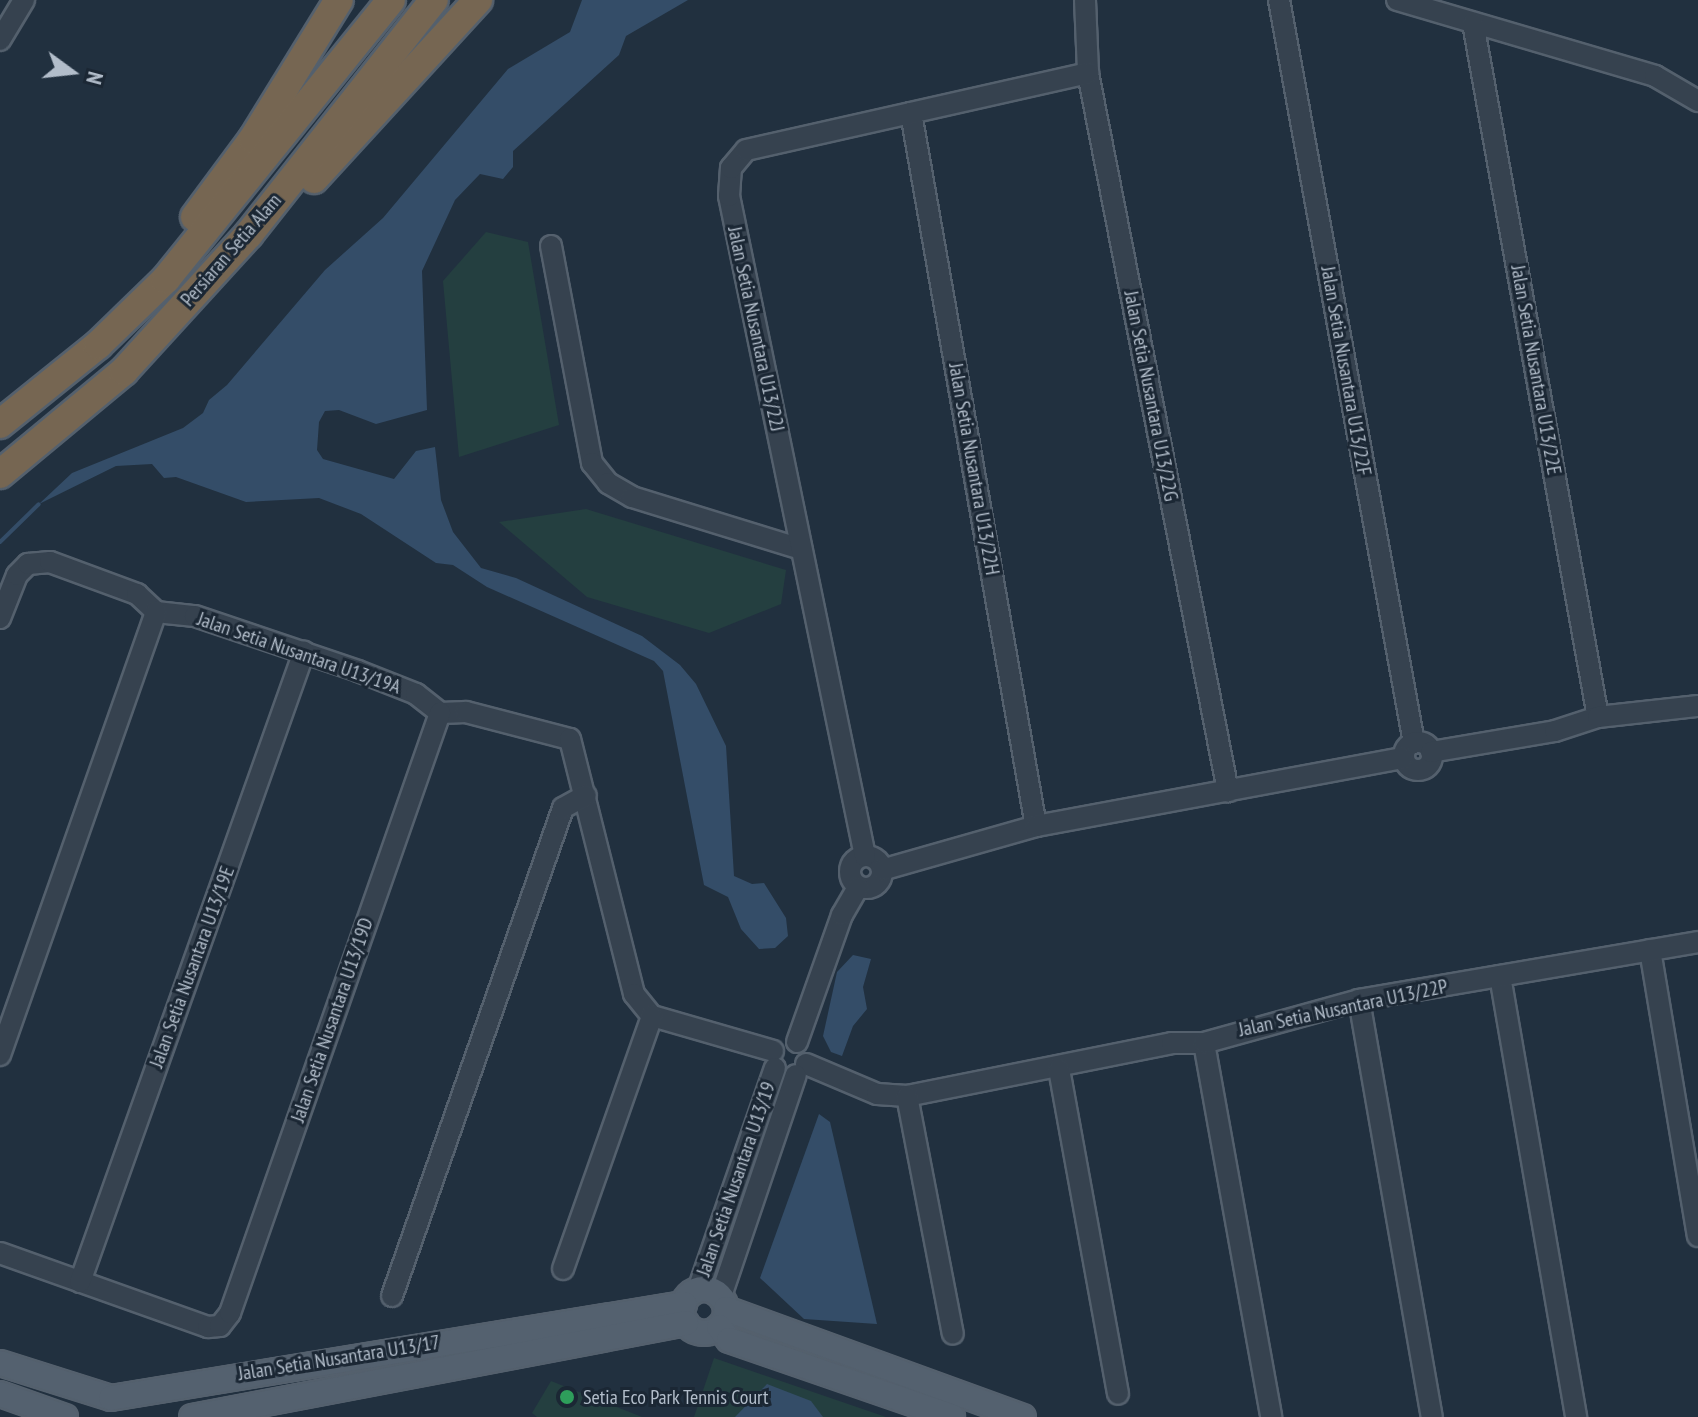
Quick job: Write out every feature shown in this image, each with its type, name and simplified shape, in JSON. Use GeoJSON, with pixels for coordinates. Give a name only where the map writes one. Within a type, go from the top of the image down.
{"type":"FeatureCollection","features":[{"type":"Feature","properties":{"kind":"highway"},"geometry":{"type":"LineString","coordinates":[[98,345],[253,139],[339,0]]}},
{"type":"Feature","properties":{"kind":"highway","name":"Persiaran Setia Alam"},"geometry":{"type":"LineString","coordinates":[[0,424],[98,345],[166,279],[391,0]]}},
{"type":"Feature","properties":{"kind":"highway","name":"Persiaran Setia Alam"},"geometry":{"type":"LineString","coordinates":[[0,474],[124,371],[249,234],[434,0]]}},
{"type":"Feature","properties":{"kind":"highway"},"geometry":{"type":"LineString","coordinates":[[249,234],[311,182],[478,0]]}},
{"type":"Feature","properties":{"kind":"main road","name":"Jalan Setia Nusantara U13/17"},"geometry":{"type":"LineString","coordinates":[[0,1363],[111,1398],[706,1308],[1023,1417]]}},
{"type":"Feature","properties":{"kind":"main road","name":"Jalan Setia Nusantara U13/17"},"geometry":{"type":"LineString","coordinates":[[192,1417],[706,1308]]}},
{"type":"Feature","properties":{"kind":"main road"},"geometry":{"type":"LineString","coordinates":[[706,1308],[729,1340],[952,1417]]}},
{"type":"Feature","properties":{"kind":"main road"},"geometry":{"type":"LineString","coordinates":[[0,1394],[65,1417]]}},
{"type":"Feature","properties":{"kind":"street"},"geometry":{"type":"LineString","coordinates":[[0,40],[24,0]]}},
{"type":"Feature","properties":{"kind":"street","name":"Jalan Setia Nusantara U13/22G"},"geometry":{"type":"LineString","coordinates":[[1085,0],[1088,73],[1228,791]]}},
{"type":"Feature","properties":{"kind":"street","name":"Jalan Setia Nusantara U13/22F"},"geometry":{"type":"LineString","coordinates":[[1279,0],[1416,751]]}},
{"type":"Feature","properties":{"kind":"street"},"geometry":{"type":"LineString","coordinates":[[1397,0],[1655,76],[1698,101]]}},
{"type":"Feature","properties":{"kind":"street","name":"Jalan Setia Nusantara U13/22E"},"geometry":{"type":"LineString","coordinates":[[1473,23],[1598,717]]}},
{"type":"Feature","properties":{"kind":"street","name":"Jalan Setia Nusantara U13/22J"},"geometry":{"type":"LineString","coordinates":[[865,856],[729,196],[731,168],[746,150],[1088,73]]}},
{"type":"Feature","properties":{"kind":"street","name":"Jalan Setia Nusantara U13/22H"},"geometry":{"type":"LineString","coordinates":[[911,113],[1036,826]]}},
{"type":"Feature","properties":{"kind":"street"},"geometry":{"type":"LineString","coordinates":[[551,246],[592,463],[608,483],[632,497],[801,549]]}},
{"type":"Feature","properties":{"kind":"street","name":"Jalan Setia Nusantara U13/19A"},"geometry":{"type":"LineString","coordinates":[[0,618],[10,590],[28,564],[50,562],[124,589],[156,612],[195,616],[416,694],[440,713]]}},
{"type":"Feature","properties":{"kind":"street"},"geometry":{"type":"LineString","coordinates":[[0,1055],[156,612]]}},
{"type":"Feature","properties":{"kind":"street","name":"Jalan Setia Nusantara U13/19E"},"geometry":{"type":"LineString","coordinates":[[80,1282],[304,652]]}},
{"type":"Feature","properties":{"kind":"street"},"geometry":{"type":"LineString","coordinates":[[882,870],[1036,826],[1228,791],[1416,751],[1555,731],[1598,717],[1698,706]]}},
{"type":"Feature","properties":{"kind":"street"},"geometry":{"type":"LineString","coordinates":[[440,713],[466,712],[570,739],[634,994],[652,1016],[774,1060],[786,1040],[797,1042],[805,1048],[801,1069]]}},
{"type":"Feature","properties":{"kind":"street","name":"Jalan Setia Nusantara U13/19D"},"geometry":{"type":"LineString","coordinates":[[80,1282],[208,1327],[220,1326],[230,1313],[440,713]]}},
{"type":"Feature","properties":{"kind":"street"},"geometry":{"type":"LineString","coordinates":[[392,1296],[563,808],[586,795]]}},
{"type":"Feature","properties":{"kind":"street"},"geometry":{"type":"LineString","coordinates":[[865,856],[878,861],[882,870],[877,884],[858,887],[850,869],[865,856]]}},
{"type":"Feature","properties":{"kind":"street"},"geometry":{"type":"LineString","coordinates":[[797,1042],[842,915],[858,887]]}},
{"type":"Feature","properties":{"kind":"street","name":"Jalan Setia Nusantara U13/22P"},"geometry":{"type":"LineString","coordinates":[[774,1060],[877,1094],[907,1096],[956,1082],[1059,1069],[1080,1060],[1172,1043],[1204,1043],[1359,1000],[1698,942]]}},
{"type":"Feature","properties":{"kind":"street"},"geometry":{"type":"LineString","coordinates":[[1650,950],[1698,1236]]}},
{"type":"Feature","properties":{"kind":"street"},"geometry":{"type":"LineString","coordinates":[[1500,976],[1576,1417]]}},
{"type":"Feature","properties":{"kind":"street"},"geometry":{"type":"LineString","coordinates":[[1359,1000],[1432,1417]]}},
{"type":"Feature","properties":{"kind":"street"},"geometry":{"type":"LineString","coordinates":[[563,1269],[652,1016]]}},
{"type":"Feature","properties":{"kind":"street"},"geometry":{"type":"LineString","coordinates":[[1204,1043],[1271,1417]]}},
{"type":"Feature","properties":{"kind":"street","name":"Jalan Setia Nusantara U13/19"},"geometry":{"type":"LineString","coordinates":[[706,1308],[774,1060]]}},
{"type":"Feature","properties":{"kind":"street","name":"Jalan Setia Nusantara U13/19"},"geometry":{"type":"LineString","coordinates":[[706,1308],[801,1069]]}},
{"type":"Feature","properties":{"kind":"street"},"geometry":{"type":"LineString","coordinates":[[1059,1069],[1118,1394]]}},
{"type":"Feature","properties":{"kind":"street"},"geometry":{"type":"LineString","coordinates":[[907,1096],[953,1334]]}},
{"type":"Feature","properties":{"kind":"street"},"geometry":{"type":"LineString","coordinates":[[0,1253],[80,1282]]}},
{"type":"Feature","properties":{"kind":"green space"},"geometry":{"type":"Polygon","coordinates":[[[486,232],[528,242],[559,425],[459,457],[443,281],[486,232]]]}},
{"type":"Feature","properties":{"kind":"green space"},"geometry":{"type":"Polygon","coordinates":[[[586,509],[786,570],[781,604],[709,633],[587,597],[499,522],[586,509]]]}},
{"type":"Feature","properties":{"kind":"green space"},"geometry":{"type":"Polygon","coordinates":[[[714,1358],[886,1417],[694,1417],[714,1358]]]}},
{"type":"Feature","properties":{"kind":"green space","name":"Setia Eco Park Tennis Court"},"geometry":{"type":"Polygon","coordinates":[[[551,1381],[642,1417],[537,1417],[532,1413],[551,1381]]]}},
{"type":"Feature","properties":{"kind":"water"},"geometry":{"type":"Polygon","coordinates":[[[582,0],[688,0],[626,36],[619,55],[513,151],[513,167],[503,179],[480,174],[455,200],[422,271],[427,410],[376,424],[339,410],[325,411],[319,422],[317,450],[323,459],[394,479],[416,451],[435,447],[441,500],[453,532],[481,568],[516,578],[642,636],[680,665],[696,684],[726,746],[734,876],[752,884],[764,883],[786,918],[788,936],[775,948],[759,949],[741,929],[728,897],[704,885],[663,671],[654,661],[487,587],[453,565],[436,563],[361,514],[319,498],[246,502],[176,477],[164,478],[152,464],[116,466],[39,504],[72,473],[183,428],[203,413],[209,400],[227,385],[325,270],[383,218],[508,69],[570,32],[582,0]]]}},
{"type":"Feature","properties":{"kind":"water"},"geometry":{"type":"Polygon","coordinates":[[[853,955],[871,959],[863,987],[867,1009],[853,1026],[842,1056],[831,1052],[823,1036],[837,972],[853,955]]]}},
{"type":"Feature","properties":{"kind":"water"},"geometry":{"type":"Polygon","coordinates":[[[819,1114],[830,1122],[877,1324],[804,1319],[760,1278],[819,1114]]]}},
{"type":"Feature","properties":{"kind":"water"},"geometry":{"type":"Polygon","coordinates":[[[767,1384],[811,1401],[823,1417],[735,1417],[767,1384]]]}},
{"type":"Feature","properties":{"kind":"waterway"},"geometry":{"type":"LineString","coordinates":[[0,542],[39,504]]}},
{"type":"Feature","properties":{"kind":"place","name":"Setia Eco Park Tennis Court"},"geometry":{"type":"Point","coordinates":[567,1397]}}]}
